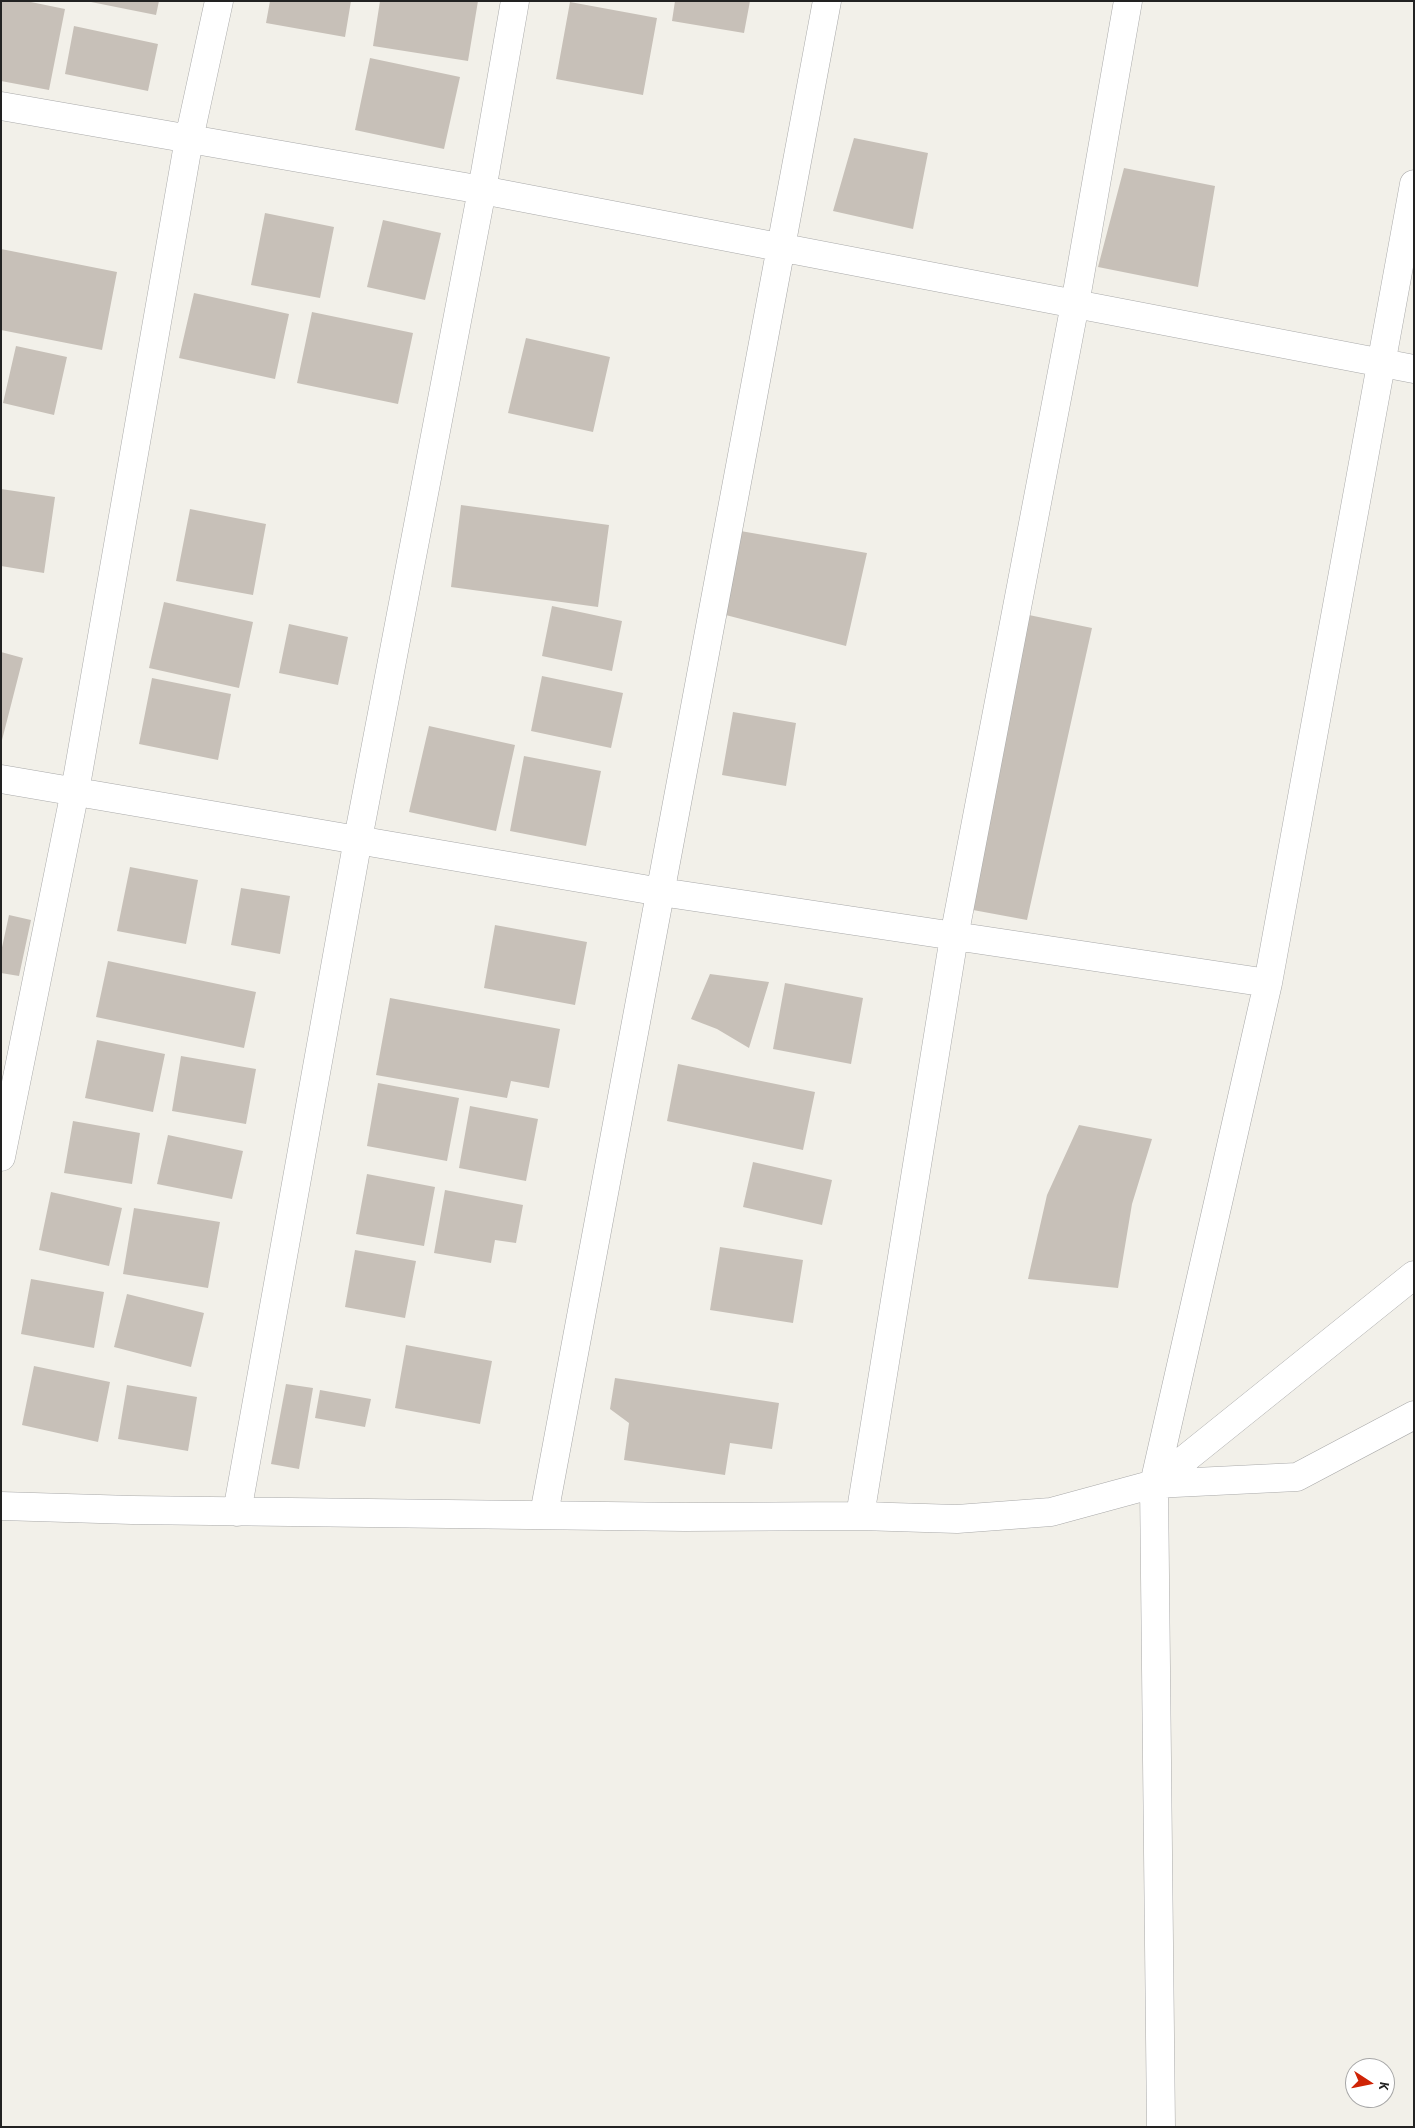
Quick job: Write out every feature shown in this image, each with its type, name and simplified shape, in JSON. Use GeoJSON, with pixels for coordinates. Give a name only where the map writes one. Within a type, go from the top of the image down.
{"type":"FeatureCollection","features":[{"type":"Feature","properties":{"kind":"street"},"geometry":{"type":"LineString","coordinates":[[1,1157],[75,792],[189,139],[219,1]]}},
{"type":"Feature","properties":{"kind":"street"},"geometry":{"type":"LineString","coordinates":[[237,1512],[358,840],[482,190],[515,1]]}},
{"type":"Feature","properties":{"kind":"street"},"geometry":{"type":"LineString","coordinates":[[544,1514],[827,1]]}},
{"type":"Feature","properties":{"kind":"street"},"geometry":{"type":"LineString","coordinates":[[860,1516],[954,938],[1075,304],[1128,1]]}},
{"type":"Feature","properties":{"kind":"street"},"geometry":{"type":"LineString","coordinates":[[1,106],[482,190],[782,246],[1414,369]]}},
{"type":"Feature","properties":{"kind":"street"},"geometry":{"type":"LineString","coordinates":[[1161,2127],[1154,1484],[1268,983],[1414,184]]}},
{"type":"Feature","properties":{"kind":"street"},"geometry":{"type":"LineString","coordinates":[[1,779],[661,892],[954,938],[1268,983]]}},
{"type":"Feature","properties":{"kind":"street"},"geometry":{"type":"LineString","coordinates":[[1154,1484],[1414,1274]]}},
{"type":"Feature","properties":{"kind":"street"},"geometry":{"type":"LineString","coordinates":[[1,1506],[237,1512],[860,1516],[957,1519],[1051,1512],[1154,1484],[1297,1477],[1414,1415]]}},
{"type":"Feature","properties":{"kind":"building"},"geometry":{"type":"Polygon","coordinates":[[[1,1],[26,1],[65,9],[49,90],[1,81],[1,1]]]}},
{"type":"Feature","properties":{"kind":"building"},"geometry":{"type":"Polygon","coordinates":[[[86,1],[159,1],[156,15],[86,1]]]}},
{"type":"Feature","properties":{"kind":"building"},"geometry":{"type":"Polygon","coordinates":[[[270,1],[351,1],[345,37],[266,23],[270,1]]]}},
{"type":"Feature","properties":{"kind":"building"},"geometry":{"type":"Polygon","coordinates":[[[380,1],[478,1],[468,61],[373,46],[380,1]]]}},
{"type":"Feature","properties":{"kind":"building"},"geometry":{"type":"Polygon","coordinates":[[[675,1],[750,1],[744,33],[672,21],[675,1]]]}},
{"type":"Feature","properties":{"kind":"building"},"geometry":{"type":"Polygon","coordinates":[[[570,2],[657,18],[643,95],[556,79],[570,2]]]}},
{"type":"Feature","properties":{"kind":"building"},"geometry":{"type":"Polygon","coordinates":[[[74,26],[158,44],[148,91],[65,74],[74,26]]]}},
{"type":"Feature","properties":{"kind":"building"},"geometry":{"type":"Polygon","coordinates":[[[370,58],[460,77],[444,149],[355,130],[370,58]]]}},
{"type":"Feature","properties":{"kind":"building"},"geometry":{"type":"Polygon","coordinates":[[[854,138],[928,153],[913,229],[833,211],[854,138]]]}},
{"type":"Feature","properties":{"kind":"building"},"geometry":{"type":"Polygon","coordinates":[[[1124,168],[1215,186],[1198,287],[1098,267],[1124,168]]]}},
{"type":"Feature","properties":{"kind":"building"},"geometry":{"type":"Polygon","coordinates":[[[265,213],[334,227],[320,298],[251,285],[265,213]]]}},
{"type":"Feature","properties":{"kind":"building"},"geometry":{"type":"Polygon","coordinates":[[[383,220],[441,233],[425,300],[367,287],[383,220]]]}},
{"type":"Feature","properties":{"kind":"building"},"geometry":{"type":"Polygon","coordinates":[[[1,249],[117,272],[102,350],[1,330],[1,249]]]}},
{"type":"Feature","properties":{"kind":"building"},"geometry":{"type":"Polygon","coordinates":[[[194,293],[289,314],[275,379],[179,358],[194,293]]]}},
{"type":"Feature","properties":{"kind":"building"},"geometry":{"type":"Polygon","coordinates":[[[312,312],[413,333],[398,404],[297,383],[312,312]]]}},
{"type":"Feature","properties":{"kind":"building"},"geometry":{"type":"Polygon","coordinates":[[[526,338],[610,357],[593,432],[508,413],[526,338]]]}},
{"type":"Feature","properties":{"kind":"building"},"geometry":{"type":"Polygon","coordinates":[[[16,346],[67,357],[54,415],[3,403],[16,346]]]}},
{"type":"Feature","properties":{"kind":"building"},"geometry":{"type":"Polygon","coordinates":[[[1,489],[55,497],[44,573],[1,566],[1,489]]]}},
{"type":"Feature","properties":{"kind":"building"},"geometry":{"type":"Polygon","coordinates":[[[461,505],[609,525],[598,607],[451,587],[461,505]]]}},
{"type":"Feature","properties":{"kind":"building"},"geometry":{"type":"Polygon","coordinates":[[[190,509],[266,524],[253,595],[176,581],[190,509]]]}},
{"type":"Feature","properties":{"kind":"building"},"geometry":{"type":"Polygon","coordinates":[[[729,529],[867,553],[846,646],[714,612],[729,529]]]}},
{"type":"Feature","properties":{"kind":"building"},"geometry":{"type":"Polygon","coordinates":[[[164,602],[253,622],[239,688],[149,668],[164,602]]]}},
{"type":"Feature","properties":{"kind":"building"},"geometry":{"type":"Polygon","coordinates":[[[552,606],[622,621],[612,671],[542,656],[552,606]]]}},
{"type":"Feature","properties":{"kind":"building"},"geometry":{"type":"Polygon","coordinates":[[[1024,614],[1092,628],[1027,920],[973,910],[1024,614]]]}},
{"type":"Feature","properties":{"kind":"building"},"geometry":{"type":"Polygon","coordinates":[[[289,624],[348,637],[338,685],[279,673],[289,624]]]}},
{"type":"Feature","properties":{"kind":"building"},"geometry":{"type":"Polygon","coordinates":[[[1,652],[23,658],[2,740],[1,740],[1,652]]]}},
{"type":"Feature","properties":{"kind":"building"},"geometry":{"type":"Polygon","coordinates":[[[542,676],[623,693],[611,748],[531,731],[542,676]]]}},
{"type":"Feature","properties":{"kind":"building"},"geometry":{"type":"Polygon","coordinates":[[[152,678],[231,694],[218,760],[139,744],[152,678]]]}},
{"type":"Feature","properties":{"kind":"building"},"geometry":{"type":"Polygon","coordinates":[[[733,712],[796,723],[786,786],[722,775],[733,712]]]}},
{"type":"Feature","properties":{"kind":"building"},"geometry":{"type":"Polygon","coordinates":[[[429,726],[515,745],[496,831],[409,812],[429,726]]]}},
{"type":"Feature","properties":{"kind":"building"},"geometry":{"type":"Polygon","coordinates":[[[524,756],[601,771],[586,846],[510,831],[524,756]]]}},
{"type":"Feature","properties":{"kind":"building"},"geometry":{"type":"Polygon","coordinates":[[[130,867],[198,880],[186,944],[117,931],[130,867]]]}},
{"type":"Feature","properties":{"kind":"building"},"geometry":{"type":"Polygon","coordinates":[[[241,888],[290,896],[280,954],[231,945],[241,888]]]}},
{"type":"Feature","properties":{"kind":"building"},"geometry":{"type":"Polygon","coordinates":[[[9,915],[31,920],[19,976],[1,973],[1,952],[9,915]]]}},
{"type":"Feature","properties":{"kind":"building"},"geometry":{"type":"Polygon","coordinates":[[[495,925],[587,942],[575,1005],[484,988],[495,925]]]}},
{"type":"Feature","properties":{"kind":"building"},"geometry":{"type":"Polygon","coordinates":[[[108,961],[256,992],[244,1048],[96,1017],[108,961]]]}},
{"type":"Feature","properties":{"kind":"building"},"geometry":{"type":"Polygon","coordinates":[[[710,974],[769,982],[749,1048],[717,1029],[691,1019],[710,974]]]}},
{"type":"Feature","properties":{"kind":"building"},"geometry":{"type":"Polygon","coordinates":[[[785,983],[863,998],[851,1064],[773,1049],[785,983]]]}},
{"type":"Feature","properties":{"kind":"building"},"geometry":{"type":"Polygon","coordinates":[[[390,998],[560,1029],[549,1088],[511,1081],[507,1098],[376,1075],[390,998]]]}},
{"type":"Feature","properties":{"kind":"building"},"geometry":{"type":"Polygon","coordinates":[[[97,1040],[165,1054],[153,1112],[85,1098],[97,1040]]]}},
{"type":"Feature","properties":{"kind":"building"},"geometry":{"type":"Polygon","coordinates":[[[181,1056],[256,1069],[246,1124],[172,1111],[181,1056]]]}},
{"type":"Feature","properties":{"kind":"building"},"geometry":{"type":"Polygon","coordinates":[[[678,1064],[815,1092],[803,1150],[667,1121],[678,1064]]]}},
{"type":"Feature","properties":{"kind":"building"},"geometry":{"type":"Polygon","coordinates":[[[378,1083],[459,1098],[447,1161],[367,1146],[378,1083]]]}},
{"type":"Feature","properties":{"kind":"building"},"geometry":{"type":"Polygon","coordinates":[[[470,1106],[538,1119],[526,1181],[459,1168],[470,1106]]]}},
{"type":"Feature","properties":{"kind":"building"},"geometry":{"type":"Polygon","coordinates":[[[73,1121],[140,1133],[132,1184],[64,1173],[73,1121]]]}},
{"type":"Feature","properties":{"kind":"building"},"geometry":{"type":"Polygon","coordinates":[[[1079,1125],[1152,1139],[1132,1204],[1118,1288],[1028,1279],[1047,1195],[1079,1125]]]}},
{"type":"Feature","properties":{"kind":"building"},"geometry":{"type":"Polygon","coordinates":[[[168,1135],[243,1151],[232,1199],[157,1184],[168,1135]]]}},
{"type":"Feature","properties":{"kind":"building"},"geometry":{"type":"Polygon","coordinates":[[[753,1162],[832,1180],[822,1225],[743,1207],[753,1162]]]}},
{"type":"Feature","properties":{"kind":"building"},"geometry":{"type":"Polygon","coordinates":[[[367,1174],[435,1187],[424,1246],[356,1234],[367,1174]]]}},
{"type":"Feature","properties":{"kind":"building"},"geometry":{"type":"Polygon","coordinates":[[[445,1190],[523,1205],[516,1243],[495,1240],[491,1263],[434,1253],[445,1190]]]}},
{"type":"Feature","properties":{"kind":"building"},"geometry":{"type":"Polygon","coordinates":[[[51,1192],[122,1208],[109,1266],[39,1250],[51,1192]]]}},
{"type":"Feature","properties":{"kind":"building"},"geometry":{"type":"Polygon","coordinates":[[[134,1208],[220,1222],[208,1288],[123,1274],[134,1208]]]}},
{"type":"Feature","properties":{"kind":"building"},"geometry":{"type":"Polygon","coordinates":[[[720,1247],[803,1260],[793,1323],[710,1310],[720,1247]]]}},
{"type":"Feature","properties":{"kind":"building"},"geometry":{"type":"Polygon","coordinates":[[[355,1250],[416,1261],[405,1318],[345,1307],[355,1250]]]}},
{"type":"Feature","properties":{"kind":"building"},"geometry":{"type":"Polygon","coordinates":[[[31,1279],[104,1292],[94,1348],[21,1334],[31,1279]]]}},
{"type":"Feature","properties":{"kind":"building"},"geometry":{"type":"Polygon","coordinates":[[[127,1294],[204,1313],[191,1367],[114,1347],[127,1294]]]}},
{"type":"Feature","properties":{"kind":"building"},"geometry":{"type":"Polygon","coordinates":[[[406,1345],[492,1361],[480,1424],[395,1408],[406,1345]]]}},
{"type":"Feature","properties":{"kind":"building"},"geometry":{"type":"Polygon","coordinates":[[[34,1366],[110,1382],[98,1442],[22,1425],[34,1366]]]}},
{"type":"Feature","properties":{"kind":"building"},"geometry":{"type":"Polygon","coordinates":[[[615,1378],[779,1403],[772,1449],[730,1443],[725,1475],[624,1460],[629,1423],[610,1409],[615,1378]]]}},
{"type":"Feature","properties":{"kind":"building"},"geometry":{"type":"Polygon","coordinates":[[[286,1384],[313,1388],[299,1469],[271,1464],[286,1384]]]}},
{"type":"Feature","properties":{"kind":"building"},"geometry":{"type":"Polygon","coordinates":[[[127,1385],[197,1397],[188,1451],[118,1439],[127,1385]]]}},
{"type":"Feature","properties":{"kind":"building"},"geometry":{"type":"Polygon","coordinates":[[[320,1390],[371,1399],[365,1427],[315,1418],[320,1390]]]}}]}
